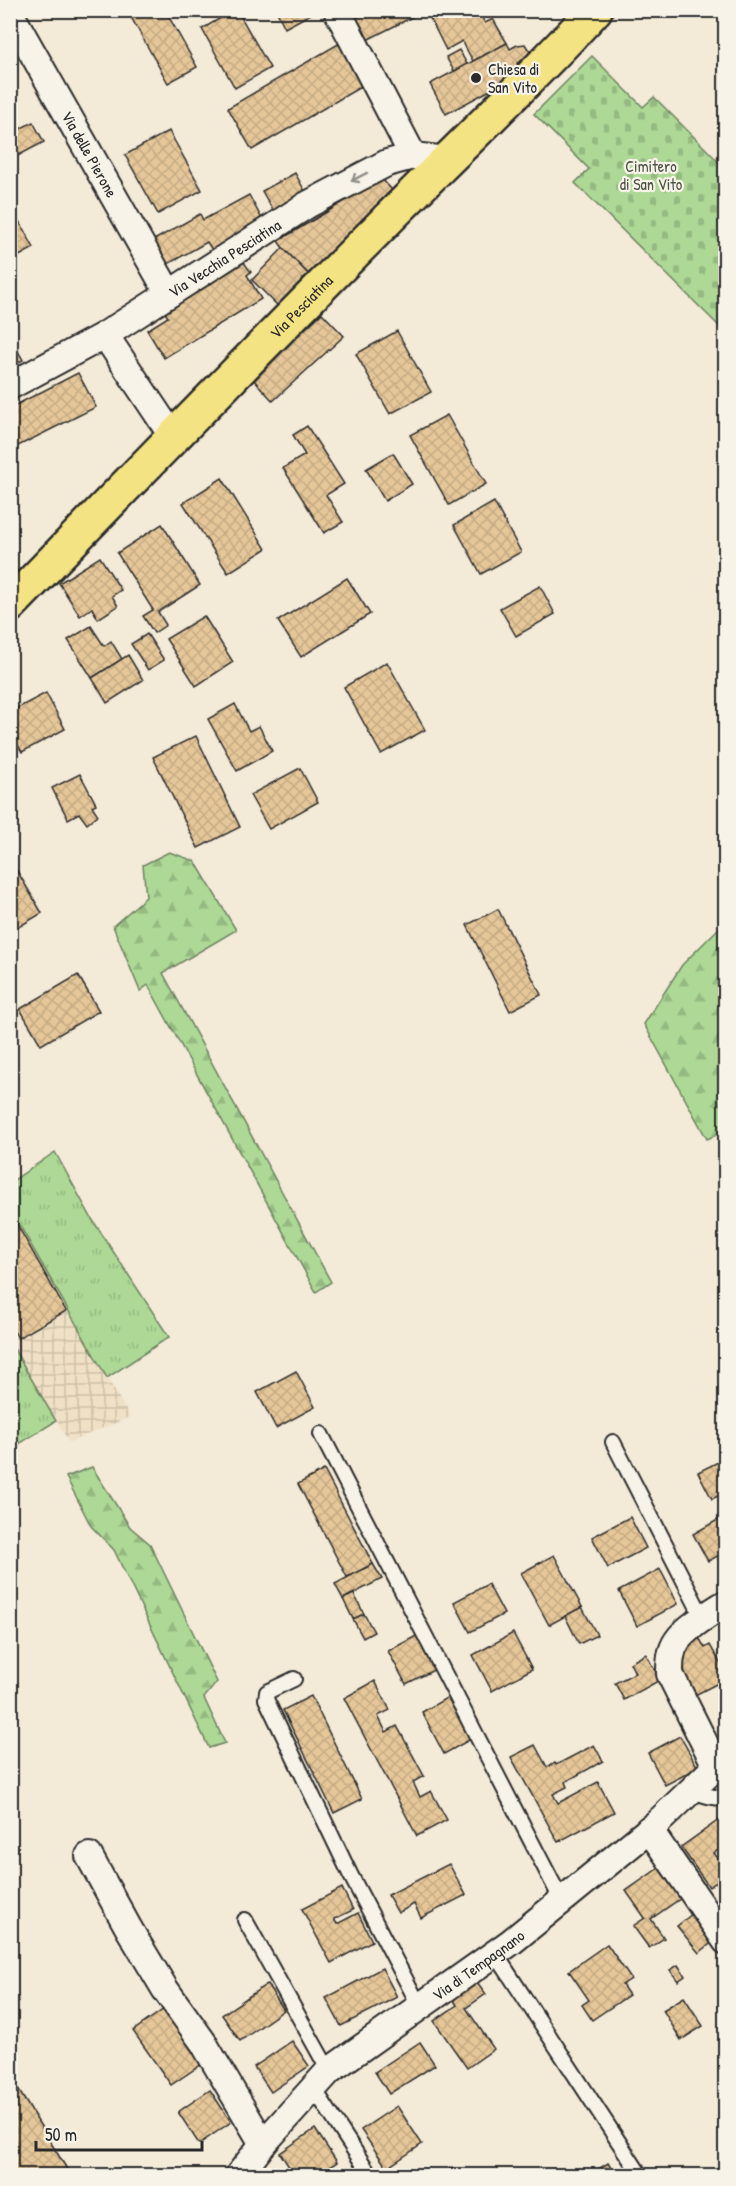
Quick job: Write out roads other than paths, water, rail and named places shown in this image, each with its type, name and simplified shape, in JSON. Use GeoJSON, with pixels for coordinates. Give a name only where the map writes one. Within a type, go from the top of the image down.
{"type":"FeatureCollection","features":[{"type":"Feature","properties":{"kind":"main road","name":"Via Pesciatina"},"geometry":{"type":"LineString","coordinates":[[10,605],[447,160],[542,68],[595,10]]}},
{"type":"Feature","properties":{"kind":"street"},"geometry":{"type":"LineString","coordinates":[[337,10],[413,156]]}},
{"type":"Feature","properties":{"kind":"street","name":"Via delle Pierone"},"geometry":{"type":"LineString","coordinates":[[10,13],[169,294]]}},
{"type":"Feature","properties":{"kind":"street","name":"Via Vecchia Pesciatina"},"geometry":{"type":"LineString","coordinates":[[10,386],[105,335],[307,205],[387,163],[413,156],[447,160]]}},
{"type":"Feature","properties":{"kind":"street"},"geometry":{"type":"LineString","coordinates":[[105,335],[173,437]]}},
{"type":"Feature","properties":{"kind":"street"},"geometry":{"type":"LineString","coordinates":[[721,1761],[670,1674],[670,1657],[677,1641],[703,1618],[726,1603]]}},
{"type":"Feature","properties":{"kind":"street","name":"Via di Tempagnano"},"geometry":{"type":"LineString","coordinates":[[254,2164],[321,2079],[495,1953],[562,1901],[649,1829],[721,1761]]}},
{"type":"Feature","properties":{"kind":"street"},"geometry":{"type":"LineString","coordinates":[[649,1829],[716,1914],[726,1941]]}},
{"type":"Feature","properties":{"kind":"street"},"geometry":{"type":"LineString","coordinates":[[89,1856],[165,1989],[203,2042],[254,2164]]}},
{"type":"Feature","properties":{"kind":"lane"},"geometry":{"type":"LineString","coordinates":[[321,1434],[562,1901]]}},
{"type":"Feature","properties":{"kind":"lane"},"geometry":{"type":"LineString","coordinates":[[613,1442],[703,1618]]}},
{"type":"Feature","properties":{"kind":"lane"},"geometry":{"type":"LineString","coordinates":[[294,1679],[267,1692],[266,1699],[350,1874],[420,2007]]}},
{"type":"Feature","properties":{"kind":"lane"},"geometry":{"type":"LineString","coordinates":[[691,1791],[726,1799]]}},
{"type":"Feature","properties":{"kind":"lane"},"geometry":{"type":"LineString","coordinates":[[245,1920],[321,2079],[371,2175]]}},
{"type":"Feature","properties":{"kind":"lane"},"geometry":{"type":"LineString","coordinates":[[495,1953],[641,2175]]}},
{"type":"Feature","properties":{"kind":"place","name":"Chiesa di San Vito"},"geometry":{"type":"Point","coordinates":[476,78]}},
{"type":"Feature","properties":{"kind":"park label","name":"Cimitero di San Vito"},"geometry":{"type":"Point","coordinates":[651,175]}}]}
